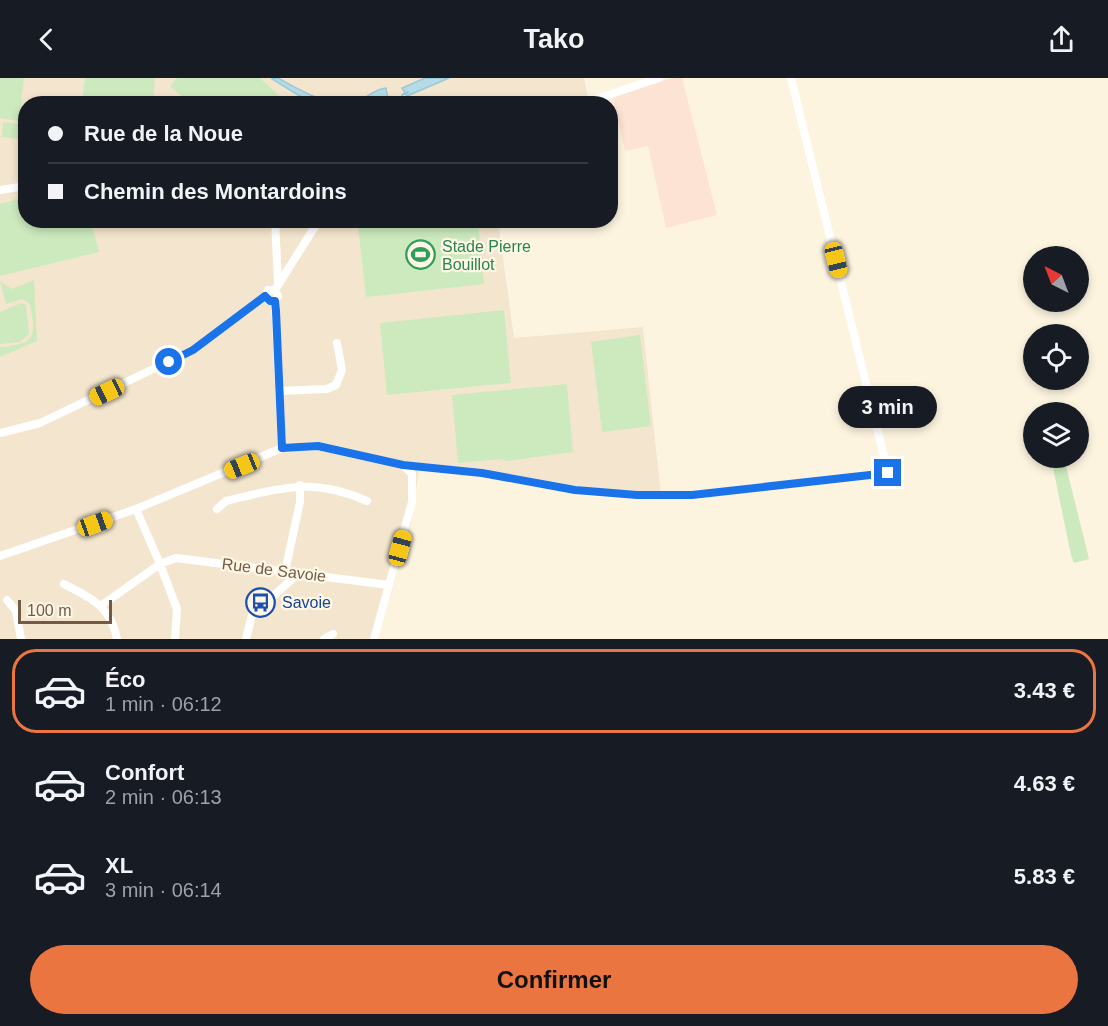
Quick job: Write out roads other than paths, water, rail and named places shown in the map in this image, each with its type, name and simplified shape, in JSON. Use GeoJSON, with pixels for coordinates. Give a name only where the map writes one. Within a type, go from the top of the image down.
{"type":"FeatureCollection","features":[{"type":"Feature","properties":{"kind":"street"},"geometry":{"type":"LineString","coordinates":[[606,96],[659,78]]}},
{"type":"Feature","properties":{"kind":"street"},"geometry":{"type":"LineString","coordinates":[[0,556],[136,509],[282,448],[318,446],[403,465],[482,473],[587,492],[637,495],[692,495],[888,473],[791,78]]}},
{"type":"Feature","properties":{"kind":"street"},"geometry":{"type":"LineString","coordinates":[[0,190],[18,187]]}},
{"type":"Feature","properties":{"kind":"street"},"geometry":{"type":"LineString","coordinates":[[275,228],[278,296],[275,301],[282,448]]}},
{"type":"Feature","properties":{"kind":"street"},"geometry":{"type":"LineString","coordinates":[[0,433],[40,423],[193,350],[276,286],[315,228]]}},
{"type":"Feature","properties":{"kind":"street"},"geometry":{"type":"LineString","coordinates":[[265,296],[270,301],[275,301]]}},
{"type":"Feature","properties":{"kind":"street"},"geometry":{"type":"LineString","coordinates":[[279,391],[327,389],[336,385],[341,378],[342,370],[336,343]]}},
{"type":"Feature","properties":{"kind":"street"},"geometry":{"type":"LineString","coordinates":[[374,639],[412,502],[413,478],[403,465]]}},
{"type":"Feature","properties":{"kind":"street"},"geometry":{"type":"LineString","coordinates":[[217,509],[226,501],[300,485],[347,492],[367,501]]}},
{"type":"Feature","properties":{"kind":"street"},"geometry":{"type":"LineString","coordinates":[[285,572],[300,502],[300,485]]}},
{"type":"Feature","properties":{"kind":"street"},"geometry":{"type":"LineString","coordinates":[[136,509],[160,564],[177,613],[175,639]]}},
{"type":"Feature","properties":{"kind":"street","name":"Rue de Savoie"},"geometry":{"type":"LineString","coordinates":[[160,564],[176,558],[389,585]]}},
{"type":"Feature","properties":{"kind":"street"},"geometry":{"type":"LineString","coordinates":[[102,605],[160,564]]}},
{"type":"Feature","properties":{"kind":"street"},"geometry":{"type":"LineString","coordinates":[[272,570],[279,585],[277,594]]}},
{"type":"Feature","properties":{"kind":"street"},"geometry":{"type":"LineString","coordinates":[[246,639],[252,615],[299,573]]}},
{"type":"Feature","properties":{"kind":"street"},"geometry":{"type":"LineString","coordinates":[[63,584],[102,605],[115,629],[117,639]]}},
{"type":"Feature","properties":{"kind":"street"},"geometry":{"type":"LineString","coordinates":[[7,600],[16,611],[21,639]]}},
{"type":"Feature","properties":{"kind":"street"},"geometry":{"type":"LineString","coordinates":[[324,639],[333,634]]}},
{"type":"Feature","properties":{"kind":"water"},"geometry":{"type":"Polygon","coordinates":[[[278,78],[313,96],[300,96],[272,79],[278,78]]]}},
{"type":"Feature","properties":{"kind":"water"},"geometry":{"type":"Polygon","coordinates":[[[425,78],[449,78],[407,96],[402,88],[425,78]]]}},
{"type":"Feature","properties":{"kind":"water"},"geometry":{"type":"Polygon","coordinates":[[[386,88],[387,96],[367,96],[377,90],[386,88]]]}},
{"type":"Feature","properties":{"kind":"waterway"},"geometry":{"type":"LineString","coordinates":[[402,95],[408,92]]}},
{"type":"Feature","properties":{"kind":"place","name":"Stade Pierre Bouillot"},"geometry":{"type":"Point","coordinates":[421,255]}},
{"type":"Feature","properties":{"kind":"place","name":"Savoie"},"geometry":{"type":"Point","coordinates":[261,602]}}]}
